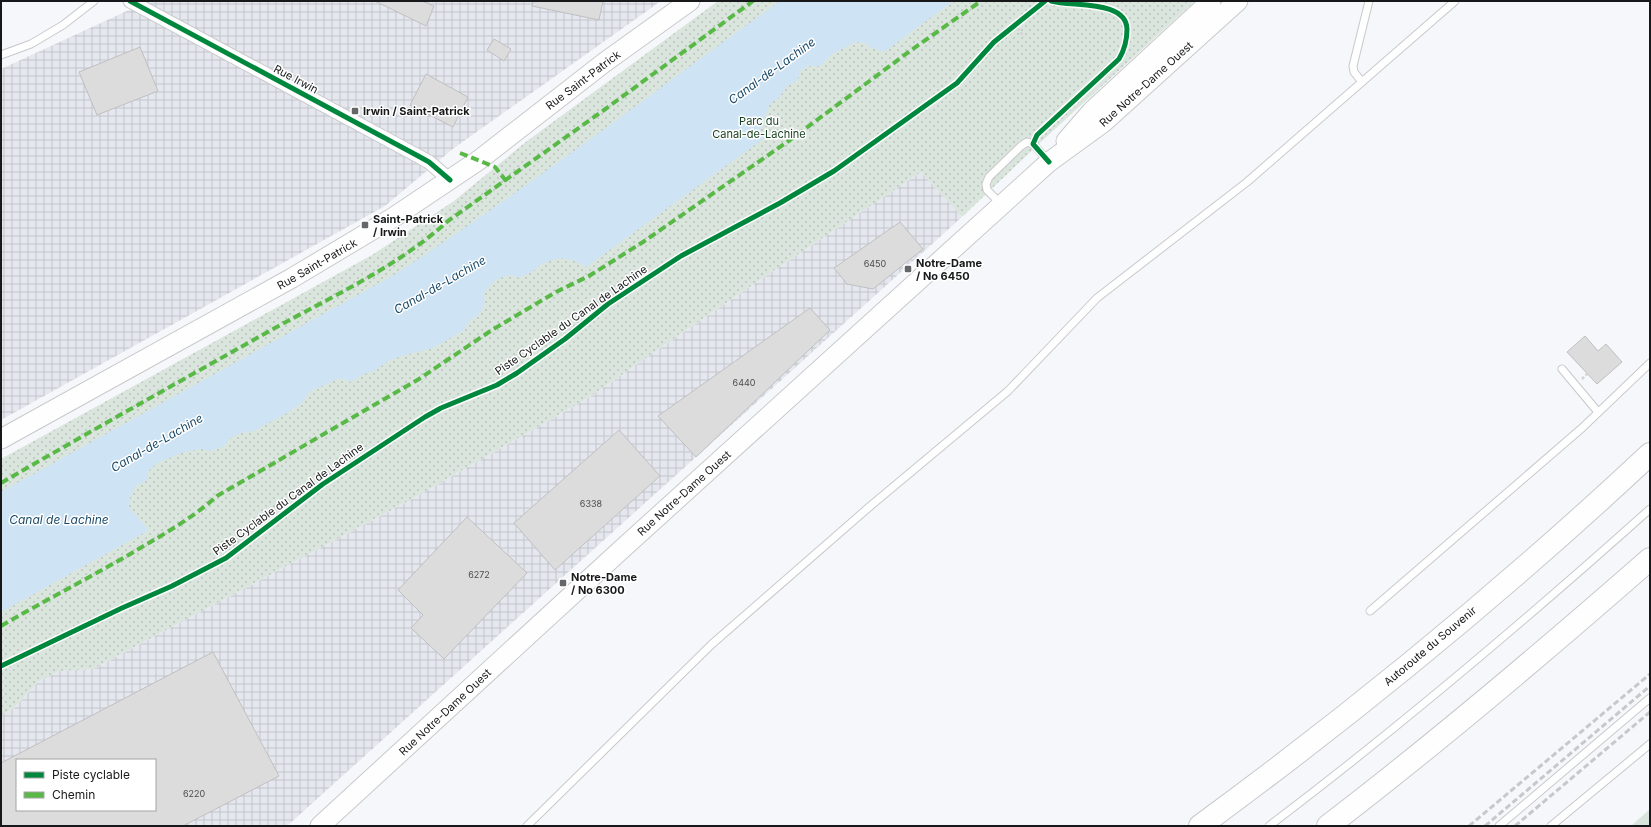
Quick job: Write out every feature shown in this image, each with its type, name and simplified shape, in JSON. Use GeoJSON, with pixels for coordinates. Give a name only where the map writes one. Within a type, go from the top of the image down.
{"type":"FeatureCollection","features":[{"type":"Feature","properties":{"kind":"highway","name":"Autoroute du Souvenir"},"geometry":{"type":"LineString","coordinates":[[1200,826],[1340,719],[1438,641],[1533,560],[1650,454]]}},
{"type":"Feature","properties":{"kind":"highway"},"geometry":{"type":"LineString","coordinates":[[1328,826],[1490,697],[1650,559]]}},
{"type":"Feature","properties":{"kind":"main road","name":"Rue Saint-Patrick"},"geometry":{"type":"LineString","coordinates":[[1,439],[312,267],[365,236],[479,160],[605,62],[690,1]]}},
{"type":"Feature","properties":{"kind":"main road","name":"Rue Notre-Dame Ouest"},"geometry":{"type":"LineString","coordinates":[[1049,162],[1092,111],[1211,1]]}},
{"type":"Feature","properties":{"kind":"main road","name":"Rue Notre-Dame Ouest"},"geometry":{"type":"LineString","coordinates":[[320,826],[622,549],[1049,162],[1104,122],[1238,1]]}},
{"type":"Feature","properties":{"kind":"street","name":"Rue Irwin"},"geometry":{"type":"LineString","coordinates":[[130,1],[420,157],[434,166],[450,180]]}},
{"type":"Feature","properties":{"kind":"lane"},"geometry":{"type":"LineString","coordinates":[[1,55],[31,44],[63,25],[94,1]]}},
{"type":"Feature","properties":{"kind":"lane"},"geometry":{"type":"LineString","coordinates":[[1362,82],[1354,72],[1353,66],[1369,1]]}},
{"type":"Feature","properties":{"kind":"lane"},"geometry":{"type":"LineString","coordinates":[[527,826],[712,644],[868,508],[1008,391],[1096,298],[1247,182],[1455,1]]}},
{"type":"Feature","properties":{"kind":"lane"},"geometry":{"type":"LineString","coordinates":[[1002,205],[987,190],[986,184],[989,177],[1021,146],[1027,142],[1033,144],[1049,162]]}},
{"type":"Feature","properties":{"kind":"lane"},"geometry":{"type":"LineString","coordinates":[[1370,611],[1598,412],[1650,363]]}},
{"type":"Feature","properties":{"kind":"lane"},"geometry":{"type":"LineString","coordinates":[[1562,369],[1598,412]]}},
{"type":"Feature","properties":{"kind":"lane"},"geometry":{"type":"LineString","coordinates":[[1269,826],[1348,765],[1495,645],[1650,509]]}},
{"type":"Feature","properties":{"kind":"lane"},"geometry":{"type":"LineString","coordinates":[[1499,826],[1650,698]]}},
{"type":"Feature","properties":{"kind":"lane"},"geometry":{"type":"LineString","coordinates":[[1551,826],[1650,744]]}},
{"type":"Feature","properties":{"kind":"path"},"geometry":{"type":"LineString","coordinates":[[1010,28],[1020,20]]}},
{"type":"Feature","properties":{"kind":"path"},"geometry":{"type":"LineString","coordinates":[[1015,24],[1024,36]]}},
{"type":"Feature","properties":{"kind":"shaded area"},"geometry":{"type":"Polygon","coordinates":[[[130,1],[661,1],[454,148],[385,206],[1,420],[1,69],[129,10],[143,9],[130,1]]]}},
{"type":"Feature","properties":{"kind":"shaded area"},"geometry":{"type":"Polygon","coordinates":[[[921,172],[962,217],[287,826],[1,826],[1,715],[14,708],[38,682],[59,671],[93,669],[414,498],[588,398],[736,296],[921,172]]]}},
{"type":"Feature","properties":{"kind":"green space","name":"Parc du Canal-de-Lachine"},"geometry":{"type":"Polygon","coordinates":[[[718,1],[1195,1],[1044,139],[962,217],[921,172],[736,296],[588,398],[414,498],[93,669],[59,671],[38,682],[14,708],[1,715],[1,459],[372,255],[454,201],[527,141],[718,1]]]}},
{"type":"Feature","properties":{"kind":"green space"},"geometry":{"type":"Polygon","coordinates":[[[1650,809],[1650,826],[1631,826],[1650,809]]]}},
{"type":"Feature","properties":{"kind":"water","name":"Canal de Lachine"},"geometry":{"type":"Polygon","coordinates":[[[780,1],[953,1],[884,52],[870,47],[865,43],[856,42],[832,54],[820,66],[808,66],[800,71],[798,80],[788,85],[777,100],[771,102],[760,129],[763,134],[767,136],[586,267],[569,259],[555,259],[542,263],[534,271],[523,276],[516,278],[513,275],[503,277],[495,281],[483,295],[485,300],[482,309],[477,316],[471,319],[464,330],[433,348],[390,360],[374,371],[364,374],[350,382],[346,379],[337,379],[309,392],[303,402],[287,413],[254,431],[241,433],[229,439],[224,446],[211,451],[201,449],[181,453],[157,463],[148,472],[145,481],[136,485],[130,497],[129,508],[149,530],[1,612],[1,492],[394,275],[541,175],[780,1]]]}},
{"type":"Feature","properties":{"kind":"building"},"geometry":{"type":"Polygon","coordinates":[[[375,1],[422,1],[434,6],[426,26],[375,1]]]}},
{"type":"Feature","properties":{"kind":"building"},"geometry":{"type":"Polygon","coordinates":[[[533,1],[603,1],[599,20],[532,6],[533,1]]]}},
{"type":"Feature","properties":{"kind":"building"},"geometry":{"type":"Polygon","coordinates":[[[494,39],[511,49],[504,61],[487,50],[494,39]]]}},
{"type":"Feature","properties":{"kind":"building"},"geometry":{"type":"Polygon","coordinates":[[[140,47],[158,91],[97,115],[79,72],[140,47]]]}},
{"type":"Feature","properties":{"kind":"building"},"geometry":{"type":"Polygon","coordinates":[[[426,74],[468,97],[453,127],[410,105],[426,74]]]}},
{"type":"Feature","properties":{"kind":"building"},"geometry":{"type":"Polygon","coordinates":[[[900,222],[923,249],[873,289],[847,284],[834,268],[900,222]]]}},
{"type":"Feature","properties":{"kind":"building"},"geometry":{"type":"Polygon","coordinates":[[[810,308],[830,330],[696,457],[658,416],[810,308]]]}},
{"type":"Feature","properties":{"kind":"building"},"geometry":{"type":"Polygon","coordinates":[[[1585,336],[1598,351],[1606,344],[1622,362],[1597,384],[1567,352],[1585,336]]]}},
{"type":"Feature","properties":{"kind":"building"},"geometry":{"type":"Polygon","coordinates":[[[619,430],[660,476],[555,570],[514,523],[619,430]]]}},
{"type":"Feature","properties":{"kind":"building"},"geometry":{"type":"Polygon","coordinates":[[[467,517],[527,573],[444,659],[411,628],[423,615],[398,590],[467,517]]]}},
{"type":"Feature","properties":{"kind":"building"},"geometry":{"type":"Polygon","coordinates":[[[213,652],[279,776],[183,826],[1,826],[1,763],[213,652]]]}},
{"type":"Feature","properties":{"kind":"railway"},"geometry":{"type":"LineString","coordinates":[[1469,826],[1650,674]]}},
{"type":"Feature","properties":{"kind":"railway"},"geometry":{"type":"LineString","coordinates":[[1485,826],[1650,686]]}},
{"type":"Feature","properties":{"kind":"railway"},"geometry":{"type":"LineString","coordinates":[[1515,826],[1650,712]]}},
{"type":"Feature","properties":{"kind":"marked path"},"geometry":{"type":"LineString","coordinates":[[1,483],[205,367],[364,280],[408,253],[448,221],[604,110],[753,1]]}},
{"type":"Feature","properties":{"kind":"marked path"},"geometry":{"type":"LineString","coordinates":[[1,626],[156,539],[192,516],[217,496],[419,379],[492,330],[556,292],[589,276],[643,242],[790,140],[910,51],[981,1]]}},
{"type":"Feature","properties":{"kind":"marked path"},"geometry":{"type":"LineString","coordinates":[[460,153],[495,167],[506,181]]}},
{"type":"Feature","properties":{"kind":"cycle path"},"geometry":{"type":"LineString","coordinates":[[130,1],[429,162],[450,180]]}},
{"type":"Feature","properties":{"kind":"cycle path","name":"Piste Cyclable du Canal de Lachine"},"geometry":{"type":"LineString","coordinates":[[1,666],[122,608],[172,586],[226,558],[323,484],[425,417],[441,408],[497,385],[517,373],[565,339],[608,304],[681,256],[780,203],[834,171],[957,83],[994,42],[1045,1]]}},
{"type":"Feature","properties":{"kind":"cycle path"},"geometry":{"type":"LineString","coordinates":[[1049,162],[1033,144],[1037,135],[1119,59],[1123,52],[1127,37],[1127,29],[1124,20],[1118,13],[1097,6],[1051,1]]}},
{"type":"Feature","properties":{"kind":"place","name":"Irwin / Saint-Patrick"},"geometry":{"type":"Point","coordinates":[355,111]}},
{"type":"Feature","properties":{"kind":"place","name":"Saint-Patrick / Irwin"},"geometry":{"type":"Point","coordinates":[365,225]}},
{"type":"Feature","properties":{"kind":"place","name":"Notre-Dame / No 6450"},"geometry":{"type":"Point","coordinates":[908,269]}},
{"type":"Feature","properties":{"kind":"place","name":"Notre-Dame / No 6300"},"geometry":{"type":"Point","coordinates":[563,583]}},
{"type":"Feature","properties":{"kind":"water label","name":"Canal-de-Lachine"},"geometry":{"type":"Point","coordinates":[772,71]}},
{"type":"Feature","properties":{"kind":"water label","name":"Canal-de-Lachine"},"geometry":{"type":"Point","coordinates":[440,285]}},
{"type":"Feature","properties":{"kind":"water label","name":"Canal-de-Lachine"},"geometry":{"type":"Point","coordinates":[157,443]}}]}
